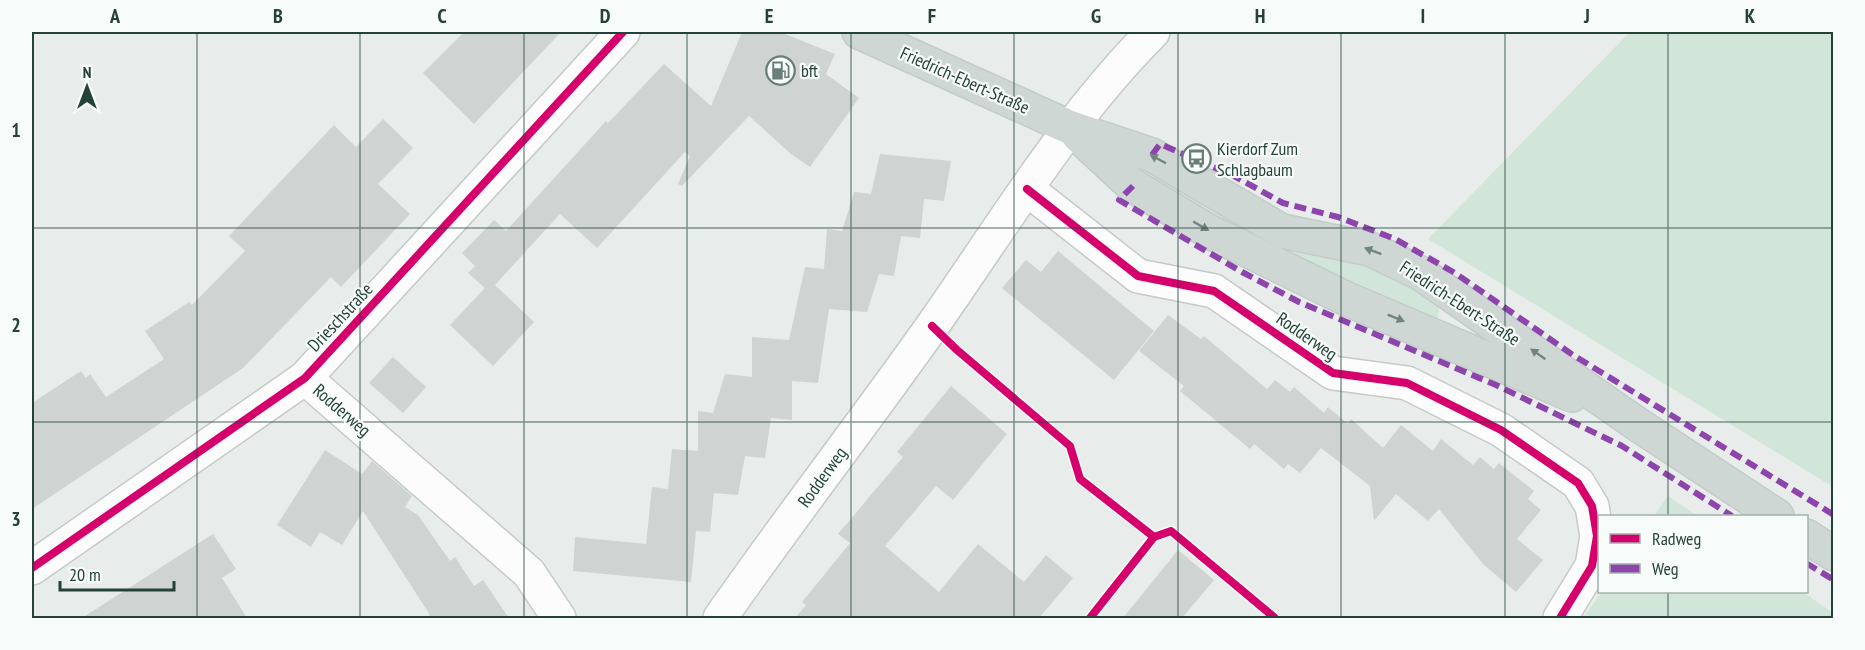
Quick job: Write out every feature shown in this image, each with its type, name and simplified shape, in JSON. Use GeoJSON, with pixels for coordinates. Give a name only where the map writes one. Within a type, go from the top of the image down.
{"type":"FeatureCollection","features":[{"type":"Feature","properties":{"kind":"main road","name":"Friedrich-Ebert-Straße"},"geometry":{"type":"LineString","coordinates":[[859,32],[1071,128],[1152,155],[1282,231],[1370,249],[1420,273],[1637,424],[1775,515]]}},
{"type":"Feature","properties":{"kind":"main road","name":"Friedrich-Ebert-Straße"},"geometry":{"type":"LineString","coordinates":[[1071,128],[1133,186],[1208,231],[1347,299],[1435,334],[1637,424]]}},
{"type":"Feature","properties":{"kind":"street","name":"Drieschstraße"},"geometry":{"type":"LineString","coordinates":[[32,568],[305,378],[623,32]]}},
{"type":"Feature","properties":{"kind":"street","name":"Rodderweg"},"geometry":{"type":"LineString","coordinates":[[720,618],[932,326],[1071,128],[1126,58],[1153,32]]}},
{"type":"Feature","properties":{"kind":"street","name":"Rodderweg"},"geometry":{"type":"LineString","coordinates":[[1027,189],[1138,276],[1214,291],[1333,373],[1407,383],[1501,430],[1578,483],[1593,506],[1597,536],[1592,566],[1560,618]]}},
{"type":"Feature","properties":{"kind":"street","name":"Rodderweg"},"geometry":{"type":"LineString","coordinates":[[305,378],[529,573],[559,618]]}},
{"type":"Feature","properties":{"kind":"green space"},"geometry":{"type":"Polygon","coordinates":[[[1630,32],[1833,32],[1833,487],[1428,239],[1630,32]]]}},
{"type":"Feature","properties":{"kind":"green space"},"geometry":{"type":"Polygon","coordinates":[[[1157,171],[1349,258],[1408,282],[1439,305],[1438,321],[1285,259],[1150,181],[1157,171]]]}},
{"type":"Feature","properties":{"kind":"green space"},"geometry":{"type":"Polygon","coordinates":[[[1668,496],[1696,515],[1655,515],[1668,496]]]}},
{"type":"Feature","properties":{"kind":"green space"},"geometry":{"type":"Polygon","coordinates":[[[1601,593],[1804,593],[1833,613],[1833,618],[1583,618],[1601,593]]]}},
{"type":"Feature","properties":{"kind":"building"},"geometry":{"type":"Polygon","coordinates":[[[464,32],[561,32],[474,124],[423,73],[464,32]]]}},
{"type":"Feature","properties":{"kind":"building"},"geometry":{"type":"Polygon","coordinates":[[[742,32],[780,32],[835,54],[826,74],[859,98],[810,167],[791,154],[749,116],[682,186],[678,184],[690,156],[685,152],[597,248],[560,214],[495,285],[534,322],[493,366],[450,325],[485,288],[468,273],[475,266],[462,253],[494,220],[506,231],[606,121],[608,123],[664,64],[711,106],[742,32]]]}},
{"type":"Feature","properties":{"kind":"building"},"geometry":{"type":"Polygon","coordinates":[[[383,119],[413,148],[378,184],[410,214],[341,287],[331,277],[243,368],[32,509],[32,403],[81,371],[86,378],[90,374],[106,397],[164,359],[145,331],[189,302],[192,305],[245,251],[229,236],[334,125],[356,147],[383,119]]]}},
{"type":"Feature","properties":{"kind":"building"},"geometry":{"type":"Polygon","coordinates":[[[880,154],[951,161],[944,201],[924,199],[920,238],[901,236],[894,276],[879,274],[867,312],[829,309],[818,383],[792,381],[792,420],[771,418],[765,458],[745,456],[738,495],[714,493],[710,532],[696,531],[691,582],[573,571],[575,537],[646,544],[652,487],[668,489],[672,449],[698,451],[698,411],[713,413],[725,374],[752,377],[752,337],[789,340],[805,267],[824,269],[827,229],[842,231],[854,192],[871,194],[880,154]]]}},
{"type":"Feature","properties":{"kind":"building"},"geometry":{"type":"Polygon","coordinates":[[[1058,251],[1154,331],[1114,380],[1002,288],[1026,260],[1041,272],[1058,251]]]}},
{"type":"Feature","properties":{"kind":"building"},"geometry":{"type":"Polygon","coordinates":[[[1168,315],[1201,339],[1204,336],[1267,389],[1275,380],[1290,392],[1294,387],[1324,413],[1328,407],[1348,424],[1351,419],[1383,448],[1401,425],[1433,451],[1441,439],[1473,465],[1480,457],[1494,469],[1499,463],[1534,491],[1528,499],[1541,510],[1517,539],[1543,560],[1516,592],[1483,564],[1439,509],[1428,521],[1396,494],[1374,521],[1370,486],[1321,448],[1300,473],[1288,464],[1284,469],[1254,444],[1250,449],[1180,391],[1184,386],[1139,351],[1168,315]]]}},
{"type":"Feature","properties":{"kind":"building"},"geometry":{"type":"Polygon","coordinates":[[[393,357],[426,387],[403,413],[369,383],[393,357]]]}},
{"type":"Feature","properties":{"kind":"building"},"geometry":{"type":"Polygon","coordinates":[[[951,386],[1007,434],[953,500],[936,486],[885,546],[939,592],[978,544],[1024,582],[1046,555],[1073,578],[1039,618],[795,618],[806,605],[802,602],[850,543],[838,534],[903,457],[897,452],[951,386]]]}},
{"type":"Feature","properties":{"kind":"building"},"geometry":{"type":"Polygon","coordinates":[[[325,450],[362,474],[372,461],[412,496],[405,507],[418,515],[450,561],[455,557],[474,586],[483,580],[509,618],[425,618],[430,615],[363,511],[342,545],[320,532],[311,547],[277,525],[325,450]]]}},
{"type":"Feature","properties":{"kind":"building"},"geometry":{"type":"Polygon","coordinates":[[[213,534],[236,569],[222,578],[247,618],[82,618],[213,534]]]}},
{"type":"Feature","properties":{"kind":"building"},"geometry":{"type":"Polygon","coordinates":[[[1178,550],[1214,580],[1182,618],[1123,618],[1178,550]]]}},
{"type":"Feature","properties":{"kind":"marked path"},"geometry":{"type":"LineString","coordinates":[[1152,155],[1160,144],[1234,176],[1283,203],[1338,217],[1395,239],[1455,273],[1573,355],[1834,515]]}},
{"type":"Feature","properties":{"kind":"marked path"},"geometry":{"type":"LineString","coordinates":[[1133,186],[1119,200],[1242,272],[1299,302],[1496,385],[1622,446],[1730,515]]}},
{"type":"Feature","properties":{"kind":"marked path"},"geometry":{"type":"LineString","coordinates":[[1808,564],[1834,580]]}},
{"type":"Feature","properties":{"kind":"cycle path"},"geometry":{"type":"LineString","coordinates":[[32,568],[305,378],[623,32]]}},
{"type":"Feature","properties":{"kind":"cycle path"},"geometry":{"type":"LineString","coordinates":[[1027,189],[1138,276],[1214,291],[1333,373],[1407,383],[1501,430],[1578,483],[1592,506],[1597,536],[1592,566],[1560,618]]}},
{"type":"Feature","properties":{"kind":"cycle path"},"geometry":{"type":"LineString","coordinates":[[932,326],[1070,446],[1080,479],[1154,537]]}},
{"type":"Feature","properties":{"kind":"cycle path"},"geometry":{"type":"LineString","coordinates":[[1090,618],[1154,537],[1171,531],[1275,618]]}},
{"type":"Feature","properties":{"kind":"place","name":"bft"},"geometry":{"type":"Point","coordinates":[780,70]}},
{"type":"Feature","properties":{"kind":"place","name":"Kierdorf Zum Schlagbaum"},"geometry":{"type":"Point","coordinates":[1196,158]}}]}
